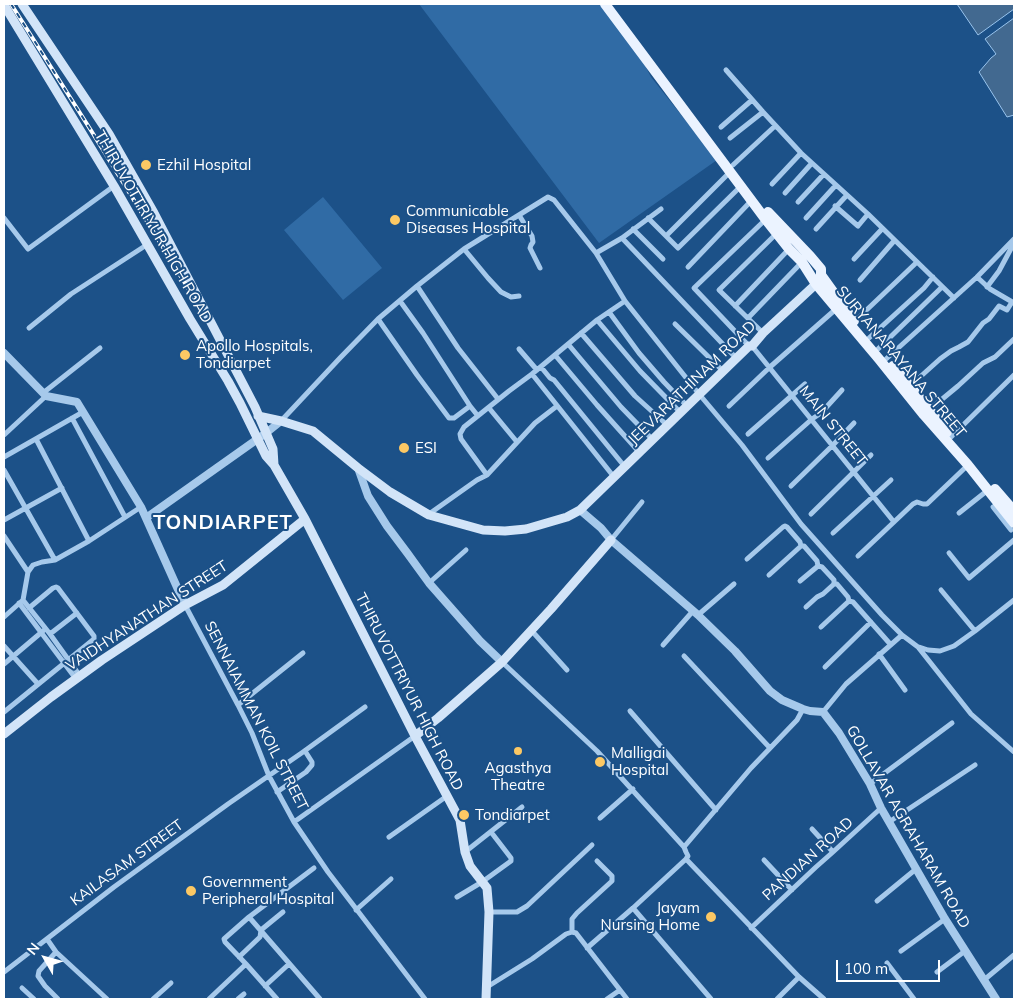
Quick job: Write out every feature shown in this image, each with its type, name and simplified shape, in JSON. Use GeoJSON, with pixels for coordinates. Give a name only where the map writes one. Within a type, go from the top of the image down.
{"type":"FeatureCollection","features":[{"type":"Feature","properties":{"kind":"main road","name":"THIRUVOTTRIYUR HIGH ROAD"},"geometry":{"type":"LineString","coordinates":[[22,4],[109,134],[154,213],[258,416],[272,449],[274,464]]}},
{"type":"Feature","properties":{"kind":"main road"},"geometry":{"type":"LineString","coordinates":[[606,4],[769,218]]}},
{"type":"Feature","properties":{"kind":"main road"},"geometry":{"type":"LineString","coordinates":[[612,4],[704,127],[751,200],[769,218]]}},
{"type":"Feature","properties":{"kind":"main road","name":"THIRUVOTTRIYUR HIGH ROAD"},"geometry":{"type":"LineString","coordinates":[[4,8],[114,186],[190,319],[228,381],[266,456],[274,464],[305,519],[415,736],[460,820],[465,852],[470,866],[487,888],[489,912],[486,999]]}},
{"type":"Feature","properties":{"kind":"main road"},"geometry":{"type":"LineString","coordinates":[[25,40],[40,32]]}},
{"type":"Feature","properties":{"kind":"main road","name":"SURYANARAYANA STREET"},"geometry":{"type":"LineString","coordinates":[[769,218],[777,234],[789,249],[855,321],[1014,511]]}},
{"type":"Feature","properties":{"kind":"main road","name":"SURYANARAYANA STREET"},"geometry":{"type":"LineString","coordinates":[[769,218],[810,256],[821,270],[818,280],[836,309],[968,465],[999,504],[1013,526]]}},
{"type":"Feature","properties":{"kind":"main road","name":"JEEVARATHINAM ROAD"},"geometry":{"type":"LineString","coordinates":[[580,510],[818,280]]}},
{"type":"Feature","properties":{"kind":"main road"},"geometry":{"type":"LineString","coordinates":[[258,416],[313,431],[390,492],[429,515],[483,530],[505,531],[526,529],[567,517],[580,510]]}},
{"type":"Feature","properties":{"kind":"main road","name":"VAIDHYANATHAN STREET"},"geometry":{"type":"LineString","coordinates":[[4,734],[51,697],[185,605],[223,585],[305,519]]}},
{"type":"Feature","properties":{"kind":"main road"},"geometry":{"type":"LineString","coordinates":[[415,736],[502,662],[611,540]]}},
{"type":"Feature","properties":{"kind":"street"},"geometry":{"type":"LineString","coordinates":[[726,70],[801,153],[868,214],[954,298]]}},
{"type":"Feature","properties":{"kind":"street"},"geometry":{"type":"LineString","coordinates":[[721,127],[752,100]]}},
{"type":"Feature","properties":{"kind":"street"},"geometry":{"type":"LineString","coordinates":[[730,138],[762,112]]}},
{"type":"Feature","properties":{"kind":"street"},"geometry":{"type":"LineString","coordinates":[[666,236],[731,168],[775,126]]}},
{"type":"Feature","properties":{"kind":"street"},"geometry":{"type":"LineString","coordinates":[[772,184],[801,153]]}},
{"type":"Feature","properties":{"kind":"street"},"geometry":{"type":"LineString","coordinates":[[785,192],[812,162]]}},
{"type":"Feature","properties":{"kind":"street"},"geometry":{"type":"LineString","coordinates":[[798,202],[824,174]]}},
{"type":"Feature","properties":{"kind":"street"},"geometry":{"type":"LineString","coordinates":[[806,218],[836,185]]}},
{"type":"Feature","properties":{"kind":"street"},"geometry":{"type":"LineString","coordinates":[[4,218],[28,249],[114,186]]}},
{"type":"Feature","properties":{"kind":"street"},"geometry":{"type":"LineString","coordinates":[[648,218],[678,248],[741,186]]}},
{"type":"Feature","properties":{"kind":"street"},"geometry":{"type":"LineString","coordinates":[[816,229],[847,195]]}},
{"type":"Feature","properties":{"kind":"street"},"geometry":{"type":"LineString","coordinates":[[146,518],[281,421],[378,319],[464,248],[548,197],[554,200],[596,254],[625,301],[742,445],[801,524],[902,635],[918,646],[928,650],[940,651],[954,646],[976,631],[1014,600]]}},
{"type":"Feature","properties":{"kind":"street"},"geometry":{"type":"LineString","coordinates":[[688,267],[751,200]]}},
{"type":"Feature","properties":{"kind":"street"},"geometry":{"type":"LineString","coordinates":[[835,206],[858,226],[868,214]]}},
{"type":"Feature","properties":{"kind":"street"},"geometry":{"type":"LineString","coordinates":[[596,254],[622,238],[661,208]]}},
{"type":"Feature","properties":{"kind":"street"},"geometry":{"type":"LineString","coordinates":[[519,215],[532,236],[533,242],[530,248],[540,268]]}},
{"type":"Feature","properties":{"kind":"street","name":"MAIN STREET"},"geometry":{"type":"LineString","coordinates":[[769,218],[694,288],[770,367],[894,522]]}},
{"type":"Feature","properties":{"kind":"street"},"geometry":{"type":"LineString","coordinates":[[634,229],[663,259]]}},
{"type":"Feature","properties":{"kind":"street"},"geometry":{"type":"LineString","coordinates":[[854,259],[882,229]]}},
{"type":"Feature","properties":{"kind":"street"},"geometry":{"type":"LineString","coordinates":[[763,333],[719,290],[777,234]]}},
{"type":"Feature","properties":{"kind":"street"},"geometry":{"type":"LineString","coordinates":[[622,238],[737,358]]}},
{"type":"Feature","properties":{"kind":"street"},"geometry":{"type":"LineString","coordinates":[[886,359],[977,277],[1014,239]]}},
{"type":"Feature","properties":{"kind":"street"},"geometry":{"type":"LineString","coordinates":[[860,280],[894,241]]}},
{"type":"Feature","properties":{"kind":"street"},"geometry":{"type":"LineString","coordinates":[[987,286],[999,271],[1014,243]]}},
{"type":"Feature","properties":{"kind":"street"},"geometry":{"type":"LineString","coordinates":[[29,328],[71,294],[148,244]]}},
{"type":"Feature","properties":{"kind":"street"},"geometry":{"type":"LineString","coordinates":[[464,248],[500,292],[511,296],[519,296]]}},
{"type":"Feature","properties":{"kind":"street"},"geometry":{"type":"LineString","coordinates":[[735,306],[789,249]]}},
{"type":"Feature","properties":{"kind":"street"},"geometry":{"type":"LineString","coordinates":[[748,318],[802,262]]}},
{"type":"Feature","properties":{"kind":"street"},"geometry":{"type":"LineString","coordinates":[[855,321],[917,262]]}},
{"type":"Feature","properties":{"kind":"street"},"geometry":{"type":"LineString","coordinates":[[869,338],[924,288],[933,277]]}},
{"type":"Feature","properties":{"kind":"street"},"geometry":{"type":"LineString","coordinates":[[910,386],[940,358],[968,342],[999,306],[1007,310],[1013,302],[987,286],[977,277]]}},
{"type":"Feature","properties":{"kind":"street"},"geometry":{"type":"LineString","coordinates":[[417,286],[458,348],[498,399]]}},
{"type":"Feature","properties":{"kind":"street"},"geometry":{"type":"LineString","coordinates":[[878,349],[942,287]]}},
{"type":"Feature","properties":{"kind":"street"},"geometry":{"type":"LineString","coordinates":[[400,301],[478,416]]}},
{"type":"Feature","properties":{"kind":"street"},"geometry":{"type":"LineString","coordinates":[[488,475],[461,439],[460,434],[464,427],[581,333],[625,301]]}},
{"type":"Feature","properties":{"kind":"street"},"geometry":{"type":"LineString","coordinates":[[730,406],[770,367],[836,309]]}},
{"type":"Feature","properties":{"kind":"street"},"geometry":{"type":"LineString","coordinates":[[609,312],[684,409]]}},
{"type":"Feature","properties":{"kind":"street"},"geometry":{"type":"LineString","coordinates":[[378,319],[449,418],[454,418],[470,406]]}},
{"type":"Feature","properties":{"kind":"street"},"geometry":{"type":"LineString","coordinates":[[598,320],[640,371],[684,409]]}},
{"type":"Feature","properties":{"kind":"street"},"geometry":{"type":"LineString","coordinates":[[675,324],[723,372]]}},
{"type":"Feature","properties":{"kind":"street"},"geometry":{"type":"LineString","coordinates":[[581,333],[635,396],[667,426]]}},
{"type":"Feature","properties":{"kind":"street"},"geometry":{"type":"LineString","coordinates":[[929,410],[983,363],[995,357],[1014,339]]}},
{"type":"Feature","properties":{"kind":"street"},"geometry":{"type":"LineString","coordinates":[[568,344],[621,407],[653,440]]}},
{"type":"Feature","properties":{"kind":"street"},"geometry":{"type":"LineString","coordinates":[[4,435],[45,395],[100,348]]}},
{"type":"Feature","properties":{"kind":"street"},"geometry":{"type":"LineString","coordinates":[[519,349],[537,370],[556,406],[614,477]]}},
{"type":"Feature","properties":{"kind":"street"},"geometry":{"type":"LineString","coordinates":[[4,354],[45,395]]}},
{"type":"Feature","properties":{"kind":"street"},"geometry":{"type":"LineString","coordinates":[[555,355],[597,406],[640,453]]}},
{"type":"Feature","properties":{"kind":"street"},"geometry":{"type":"LineString","coordinates":[[537,370],[554,380],[625,467]]}},
{"type":"Feature","properties":{"kind":"street"},"geometry":{"type":"LineString","coordinates":[[951,437],[1014,375]]}},
{"type":"Feature","properties":{"kind":"street"},"geometry":{"type":"LineString","coordinates":[[748,434],[805,384]]}},
{"type":"Feature","properties":{"kind":"street"},"geometry":{"type":"LineString","coordinates":[[768,458],[821,413],[842,390]]}},
{"type":"Feature","properties":{"kind":"street","name":"SENNAIAMMAN KOIL STREET"},"geometry":{"type":"LineString","coordinates":[[45,395],[77,402],[141,507],[185,605],[252,733],[268,776],[317,865],[356,910],[425,999]]}},
{"type":"Feature","properties":{"kind":"street"},"geometry":{"type":"LineString","coordinates":[[429,515],[477,480],[488,475],[535,423],[556,406]]}},
{"type":"Feature","properties":{"kind":"street"},"geometry":{"type":"LineString","coordinates":[[489,408],[517,442]]}},
{"type":"Feature","properties":{"kind":"street"},"geometry":{"type":"LineString","coordinates":[[4,457],[83,412]]}},
{"type":"Feature","properties":{"kind":"street"},"geometry":{"type":"LineString","coordinates":[[72,418],[125,517]]}},
{"type":"Feature","properties":{"kind":"street"},"geometry":{"type":"LineString","coordinates":[[791,486],[854,423]]}},
{"type":"Feature","properties":{"kind":"street"},"geometry":{"type":"LineString","coordinates":[[36,439],[89,541]]}},
{"type":"Feature","properties":{"kind":"street"},"geometry":{"type":"LineString","coordinates":[[811,514],[871,455]]}},
{"type":"Feature","properties":{"kind":"street"},"geometry":{"type":"LineString","coordinates":[[858,556],[915,502],[927,504],[968,465]]}},
{"type":"Feature","properties":{"kind":"street"},"geometry":{"type":"LineString","coordinates":[[358,468],[368,496],[387,526],[430,583],[480,641],[597,751],[684,847],[688,856],[686,859],[587,948]]}},
{"type":"Feature","properties":{"kind":"street"},"geometry":{"type":"LineString","coordinates":[[4,470],[55,560]]}},
{"type":"Feature","properties":{"kind":"street"},"geometry":{"type":"LineString","coordinates":[[833,533],[891,480]]}},
{"type":"Feature","properties":{"kind":"street"},"geometry":{"type":"LineString","coordinates":[[4,520],[62,488]]}},
{"type":"Feature","properties":{"kind":"street"},"geometry":{"type":"LineString","coordinates":[[959,514],[988,490]]}},
{"type":"Feature","properties":{"kind":"street"},"geometry":{"type":"LineString","coordinates":[[611,540],[642,502]]}},
{"type":"Feature","properties":{"kind":"street"},"geometry":{"type":"LineString","coordinates":[[4,618],[21,602],[28,572],[37,563],[55,560],[89,541],[141,507]]}},
{"type":"Feature","properties":{"kind":"street"},"geometry":{"type":"LineString","coordinates":[[580,510],[735,651],[770,691],[782,700],[802,709],[823,712],[846,684],[902,635]]}},
{"type":"Feature","properties":{"kind":"street"},"geometry":{"type":"LineString","coordinates":[[747,559],[785,526],[800,542],[801,546],[804,546],[817,561],[818,566]]}},
{"type":"Feature","properties":{"kind":"street"},"geometry":{"type":"LineString","coordinates":[[4,536],[28,572]]}},
{"type":"Feature","properties":{"kind":"street"},"geometry":{"type":"LineString","coordinates":[[949,553],[969,578],[1014,540]]}},
{"type":"Feature","properties":{"kind":"street"},"geometry":{"type":"LineString","coordinates":[[769,575],[801,546]]}},
{"type":"Feature","properties":{"kind":"street"},"geometry":{"type":"LineString","coordinates":[[430,583],[466,550]]}},
{"type":"Feature","properties":{"kind":"street"},"geometry":{"type":"LineString","coordinates":[[800,582],[818,566]]}},
{"type":"Feature","properties":{"kind":"street"},"geometry":{"type":"LineString","coordinates":[[818,566],[821,566],[828,573],[834,580],[834,584]]}},
{"type":"Feature","properties":{"kind":"street"},"geometry":{"type":"LineString","coordinates":[[663,645],[695,613],[734,584]]}},
{"type":"Feature","properties":{"kind":"street"},"geometry":{"type":"LineString","coordinates":[[834,584],[837,584],[849,601],[853,602],[891,645]]}},
{"type":"Feature","properties":{"kind":"street"},"geometry":{"type":"LineString","coordinates":[[806,607],[817,596],[823,594],[834,584]]}},
{"type":"Feature","properties":{"kind":"street"},"geometry":{"type":"LineString","coordinates":[[4,712],[94,639],[94,636],[56,587],[29,608]]}},
{"type":"Feature","properties":{"kind":"street"},"geometry":{"type":"LineString","coordinates":[[941,590],[976,631]]}},
{"type":"Feature","properties":{"kind":"street"},"geometry":{"type":"LineString","coordinates":[[821,628],[849,601]]}},
{"type":"Feature","properties":{"kind":"street"},"geometry":{"type":"LineString","coordinates":[[21,602],[29,608],[78,678]]}},
{"type":"Feature","properties":{"kind":"street"},"geometry":{"type":"LineString","coordinates":[[21,602],[44,631],[50,634],[66,662]]}},
{"type":"Feature","properties":{"kind":"street"},"geometry":{"type":"LineString","coordinates":[[50,634],[77,613]]}},
{"type":"Feature","properties":{"kind":"street"},"geometry":{"type":"LineString","coordinates":[[825,667],[871,622]]}},
{"type":"Feature","properties":{"kind":"street"},"geometry":{"type":"LineString","coordinates":[[531,630],[567,670]]}},
{"type":"Feature","properties":{"kind":"street"},"geometry":{"type":"LineString","coordinates":[[4,664],[44,631]]}},
{"type":"Feature","properties":{"kind":"street"},"geometry":{"type":"LineString","coordinates":[[4,646],[38,684]]}},
{"type":"Feature","properties":{"kind":"street"},"geometry":{"type":"LineString","coordinates":[[918,646],[971,714],[1014,752]]}},
{"type":"Feature","properties":{"kind":"street"},"geometry":{"type":"LineString","coordinates":[[238,704],[302,653]]}},
{"type":"Feature","properties":{"kind":"street"},"geometry":{"type":"LineString","coordinates":[[879,654],[904,690]]}},
{"type":"Feature","properties":{"kind":"street"},"geometry":{"type":"LineString","coordinates":[[684,656],[770,748]]}},
{"type":"Feature","properties":{"kind":"street","name":"KAILASAM STREET"},"geometry":{"type":"LineString","coordinates":[[4,972],[122,881],[365,706]]}},
{"type":"Feature","properties":{"kind":"street"},"geometry":{"type":"LineString","coordinates":[[684,847],[751,768],[797,720],[802,709]]}},
{"type":"Feature","properties":{"kind":"street"},"geometry":{"type":"LineString","coordinates":[[630,711],[716,810]]}},
{"type":"Feature","properties":{"kind":"street","name":"GOLLAVAR AGRAHARAM ROAD"},"geometry":{"type":"LineString","coordinates":[[823,712],[839,733],[870,784],[881,808],[945,919],[996,999]]}},
{"type":"Feature","properties":{"kind":"street"},"geometry":{"type":"LineString","coordinates":[[870,784],[952,723]]}},
{"type":"Feature","properties":{"kind":"street"},"geometry":{"type":"LineString","coordinates":[[294,822],[415,736]]}},
{"type":"Feature","properties":{"kind":"street"},"geometry":{"type":"LineString","coordinates":[[277,792],[306,772],[312,765],[305,751]]}},
{"type":"Feature","properties":{"kind":"street"},"geometry":{"type":"LineString","coordinates":[[889,822],[975,765]]}},
{"type":"Feature","properties":{"kind":"street"},"geometry":{"type":"LineString","coordinates":[[600,818],[633,789]]}},
{"type":"Feature","properties":{"kind":"street"},"geometry":{"type":"LineString","coordinates":[[389,837],[447,796]]}},
{"type":"Feature","properties":{"kind":"street"},"geometry":{"type":"LineString","coordinates":[[465,852],[522,807]]}},
{"type":"Feature","properties":{"kind":"street","name":"PANDIAN ROAD"},"geometry":{"type":"LineString","coordinates":[[751,928],[881,808]]}},
{"type":"Feature","properties":{"kind":"street"},"geometry":{"type":"LineString","coordinates":[[812,829],[833,852]]}},
{"type":"Feature","properties":{"kind":"street"},"geometry":{"type":"LineString","coordinates":[[457,897],[511,861],[511,858],[491,832]]}},
{"type":"Feature","properties":{"kind":"street"},"geometry":{"type":"LineString","coordinates":[[489,912],[518,912],[527,906],[592,845]]}},
{"type":"Feature","properties":{"kind":"street"},"geometry":{"type":"LineString","coordinates":[[686,859],[799,977],[824,999]]}},
{"type":"Feature","properties":{"kind":"street"},"geometry":{"type":"LineString","coordinates":[[764,860],[792,890]]}},
{"type":"Feature","properties":{"kind":"street"},"geometry":{"type":"LineString","coordinates":[[572,932],[572,919],[612,881],[612,876],[597,862]]}},
{"type":"Feature","properties":{"kind":"street"},"geometry":{"type":"LineString","coordinates":[[277,999],[224,939],[249,917],[317,865]]}},
{"type":"Feature","properties":{"kind":"street"},"geometry":{"type":"LineString","coordinates":[[877,900],[916,869]]}},
{"type":"Feature","properties":{"kind":"street"},"geometry":{"type":"LineString","coordinates":[[356,910],[391,879]]}},
{"type":"Feature","properties":{"kind":"street"},"geometry":{"type":"LineString","coordinates":[[633,908],[711,999]]}},
{"type":"Feature","properties":{"kind":"street"},"geometry":{"type":"LineString","coordinates":[[239,957],[260,937],[261,930],[283,912]]}},
{"type":"Feature","properties":{"kind":"street"},"geometry":{"type":"LineString","coordinates":[[249,917],[320,999]]}},
{"type":"Feature","properties":{"kind":"street"},"geometry":{"type":"LineString","coordinates":[[901,951],[945,919]]}},
{"type":"Feature","properties":{"kind":"street"},"geometry":{"type":"LineString","coordinates":[[487,987],[532,959],[566,934],[572,932],[576,933],[627,999]]}},
{"type":"Feature","properties":{"kind":"street"},"geometry":{"type":"LineString","coordinates":[[46,939],[56,952],[107,999]]}},
{"type":"Feature","properties":{"kind":"street"},"geometry":{"type":"LineString","coordinates":[[937,972],[965,951]]}},
{"type":"Feature","properties":{"kind":"street"},"geometry":{"type":"LineString","coordinates":[[56,952],[39,970],[38,976],[58,999]]}},
{"type":"Feature","properties":{"kind":"street"},"geometry":{"type":"LineString","coordinates":[[984,980],[1014,955]]}},
{"type":"Feature","properties":{"kind":"street"},"geometry":{"type":"LineString","coordinates":[[887,963],[914,999]]}},
{"type":"Feature","properties":{"kind":"street"},"geometry":{"type":"LineString","coordinates":[[209,999],[246,964]]}},
{"type":"Feature","properties":{"kind":"street"},"geometry":{"type":"LineString","coordinates":[[265,986],[289,964]]}},
{"type":"Feature","properties":{"kind":"street"},"geometry":{"type":"LineString","coordinates":[[777,999],[799,977]]}},
{"type":"Feature","properties":{"kind":"street"},"geometry":{"type":"LineString","coordinates":[[153,999],[172,983]]}},
{"type":"Feature","properties":{"kind":"street"},"geometry":{"type":"LineString","coordinates":[[22,988],[34,999]]}},
{"type":"Feature","properties":{"kind":"street"},"geometry":{"type":"LineString","coordinates":[[607,999],[620,990]]}},
{"type":"Feature","properties":{"kind":"street"},"geometry":{"type":"LineString","coordinates":[[238,999],[244,994]]}},
{"type":"Feature","properties":{"kind":"shaded area"},"geometry":{"type":"Polygon","coordinates":[[[419,4],[603,4],[636,48],[651,77],[717,160],[599,243],[419,4]]]}},
{"type":"Feature","properties":{"kind":"shaded area"},"geometry":{"type":"Polygon","coordinates":[[[957,4],[1014,4],[1014,9],[978,35],[957,4]]]}},
{"type":"Feature","properties":{"kind":"shaded area"},"geometry":{"type":"Polygon","coordinates":[[[1014,18],[1014,115],[1007,117],[979,72],[996,54],[985,39],[1014,18]]]}},
{"type":"Feature","properties":{"kind":"shaded area"},"geometry":{"type":"Polygon","coordinates":[[[323,197],[382,268],[343,300],[284,230],[323,197]]]}},
{"type":"Feature","properties":{"kind":"railway"},"geometry":{"type":"LineString","coordinates":[[11,4],[199,306]]}},
{"type":"Feature","properties":{"kind":"place","name":"Ezhil Hospital"},"geometry":{"type":"Point","coordinates":[146,165]}},
{"type":"Feature","properties":{"kind":"place","name":"Communicable Diseases Hospital"},"geometry":{"type":"Point","coordinates":[395,220]}},
{"type":"Feature","properties":{"kind":"place","name":"Apollo Hospitals, Tondiarpet"},"geometry":{"type":"Point","coordinates":[185,355]}},
{"type":"Feature","properties":{"kind":"place","name":"ESI"},"geometry":{"type":"Point","coordinates":[404,448]}},
{"type":"Feature","properties":{"kind":"place","name":"Agasthya Theatre"},"geometry":{"type":"Point","coordinates":[518,751]}},
{"type":"Feature","properties":{"kind":"place","name":"Malligai Hospital"},"geometry":{"type":"Point","coordinates":[600,762]}},
{"type":"Feature","properties":{"kind":"place","name":"Tondiarpet"},"geometry":{"type":"Point","coordinates":[464,815]}},
{"type":"Feature","properties":{"kind":"place","name":"Government Peripheral Hospital"},"geometry":{"type":"Point","coordinates":[191,891]}},
{"type":"Feature","properties":{"kind":"place","name":"Jayam Nursing Home"},"geometry":{"type":"Point","coordinates":[711,917]}},
{"type":"Feature","properties":{"kind":"district","name":"TONDIARPET"},"geometry":{"type":"Point","coordinates":[223,523]}}]}
